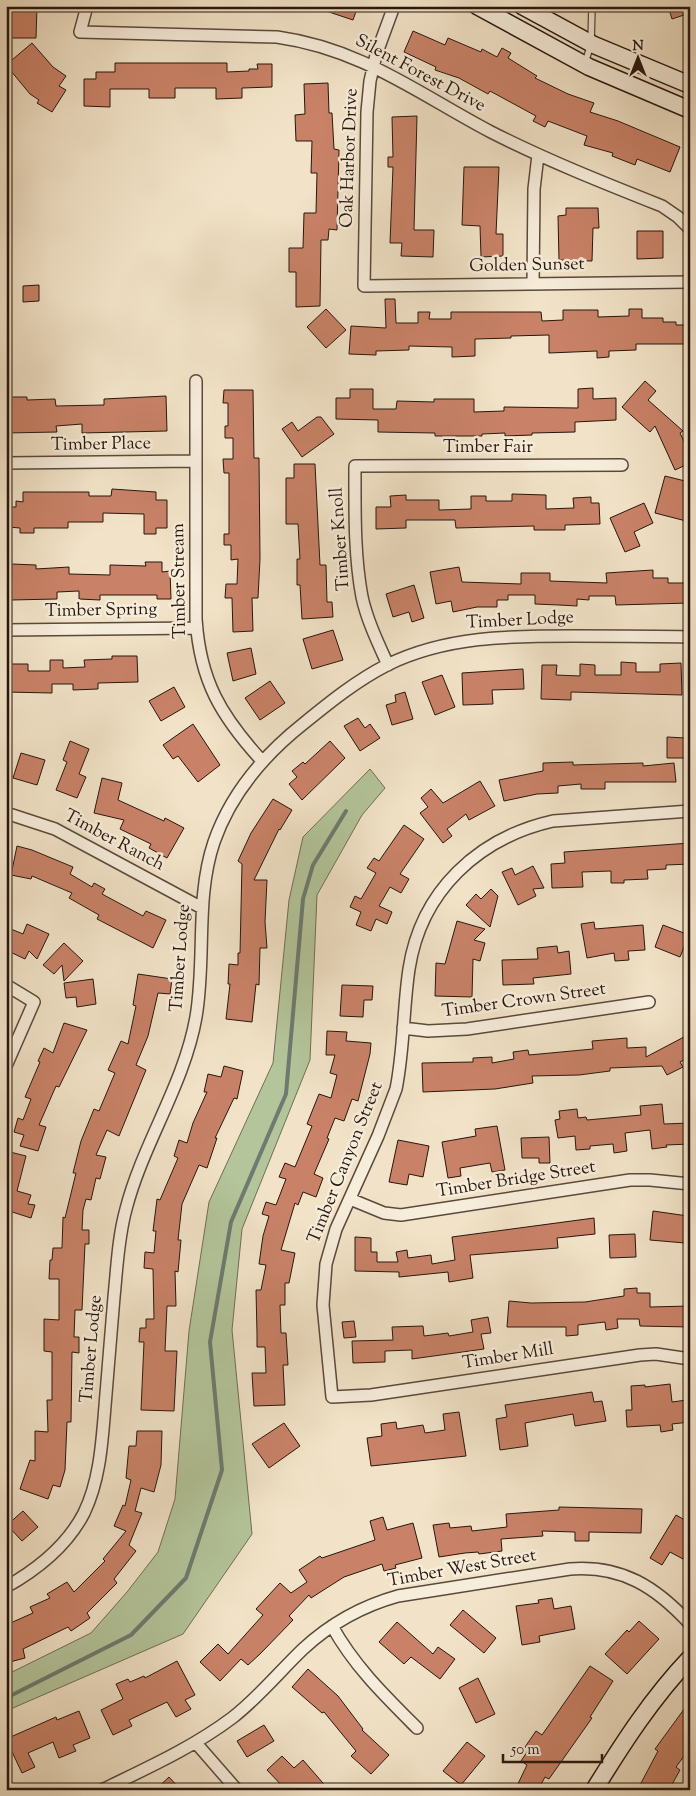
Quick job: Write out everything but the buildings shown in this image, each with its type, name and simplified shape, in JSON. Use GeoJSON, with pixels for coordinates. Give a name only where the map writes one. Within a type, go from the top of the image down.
{"type":"FeatureCollection","features":[{"type":"Feature","properties":{"kind":"street","name":"Silent Forest Drive"},"geometry":{"type":"LineString","coordinates":[[87,6],[80,32],[277,37],[308,42],[374,66],[538,155],[662,206],[678,217],[690,229]]}},
{"type":"Feature","properties":{"kind":"street","name":"Oak Harbor Drive"},"geometry":{"type":"LineString","coordinates":[[364,286],[367,112],[374,66],[394,6]]}},
{"type":"Feature","properties":{"kind":"street"},"geometry":{"type":"LineString","coordinates":[[477,6],[496,14],[584,64],[690,110]]}},
{"type":"Feature","properties":{"kind":"street"},"geometry":{"type":"LineString","coordinates":[[522,6],[591,44],[690,85]]}},
{"type":"Feature","properties":{"kind":"street"},"geometry":{"type":"LineString","coordinates":[[532,284],[534,189],[538,155]]}},
{"type":"Feature","properties":{"kind":"street","name":"Golden Sunset"},"geometry":{"type":"LineString","coordinates":[[364,286],[690,282]]}},
{"type":"Feature","properties":{"kind":"street","name":"Timber Stream"},"geometry":{"type":"LineString","coordinates":[[196,381],[197,628],[200,656],[212,692],[230,725],[262,761]]}},
{"type":"Feature","properties":{"kind":"street","name":"Timber Place"},"geometry":{"type":"LineString","coordinates":[[6,463],[196,461]]}},
{"type":"Feature","properties":{"kind":"street","name":"Timber Fair"},"geometry":{"type":"LineString","coordinates":[[355,466],[622,465]]}},
{"type":"Feature","properties":{"kind":"street","name":"Timber Knoll"},"geometry":{"type":"LineString","coordinates":[[355,466],[355,532],[362,598],[375,638],[388,665]]}},
{"type":"Feature","properties":{"kind":"street","name":"Timber Spring"},"geometry":{"type":"LineString","coordinates":[[6,630],[197,628]]}},
{"type":"Feature","properties":{"kind":"street","name":"Timber Lodge"},"geometry":{"type":"LineString","coordinates":[[6,1587],[36,1570],[59,1548],[84,1513],[94,1487],[102,1441],[118,1250],[124,1214],[134,1178],[187,1052],[195,1022],[200,990],[202,908],[208,864],[223,820],[247,779],[262,761],[286,738],[337,696],[388,665],[448,643],[501,636],[690,636]]}},
{"type":"Feature","properties":{"kind":"street","name":"Timber Canyon Street"},"geometry":{"type":"LineString","coordinates":[[332,1397],[324,1305],[324,1279],[330,1246],[378,1136],[396,1089],[400,1071],[409,969],[418,932],[435,898],[469,860],[492,844],[517,832],[553,821],[690,811]]}},
{"type":"Feature","properties":{"kind":"street","name":"Timber Ranch"},"geometry":{"type":"LineString","coordinates":[[6,813],[56,830],[202,908]]}},
{"type":"Feature","properties":{"kind":"street"},"geometry":{"type":"LineString","coordinates":[[6,985],[34,1002],[6,1066]]}},
{"type":"Feature","properties":{"kind":"street","name":"Timber Crown Street"},"geometry":{"type":"LineString","coordinates":[[403,1028],[428,1031],[467,1029],[649,1002]]}},
{"type":"Feature","properties":{"kind":"street","name":"Timber Bridge Street"},"geometry":{"type":"LineString","coordinates":[[350,1199],[384,1213],[401,1215],[630,1180],[656,1180],[690,1184]]}},
{"type":"Feature","properties":{"kind":"street","name":"Timber Mill"},"geometry":{"type":"LineString","coordinates":[[332,1397],[371,1396],[640,1354],[690,1359]]}},
{"type":"Feature","properties":{"kind":"street","name":"Timber West Street"},"geometry":{"type":"LineString","coordinates":[[102,1790],[196,1743],[234,1717],[304,1648],[332,1626],[357,1610],[398,1596],[582,1568],[608,1570],[632,1578],[654,1590],[690,1624]]}},
{"type":"Feature","properties":{"kind":"street"},"geometry":{"type":"LineString","coordinates":[[332,1626],[343,1646],[366,1677],[417,1728]]}},
{"type":"Feature","properties":{"kind":"street"},"geometry":{"type":"LineString","coordinates":[[594,1790],[624,1742],[666,1684],[690,1658]]}},
{"type":"Feature","properties":{"kind":"street"},"geometry":{"type":"LineString","coordinates":[[196,1743],[237,1790]]}},
{"type":"Feature","properties":{"kind":"lane"},"geometry":{"type":"LineString","coordinates":[[584,64],[591,44],[592,6]]}},
{"type":"Feature","properties":{"kind":"green space"},"geometry":{"type":"Polygon","coordinates":[[[370,769],[385,788],[362,815],[317,895],[310,1060],[242,1229],[232,1330],[252,1534],[183,1634],[6,1711],[6,1675],[91,1633],[127,1592],[158,1552],[175,1499],[189,1331],[209,1202],[273,1063],[289,900],[303,837],[370,769]]]}},
{"type":"Feature","properties":{"kind":"waterway"},"geometry":{"type":"LineString","coordinates":[[6,1698],[131,1635],[186,1578],[222,1470],[210,1342],[231,1222],[286,1094],[303,899],[313,865],[346,811]]}}]}
